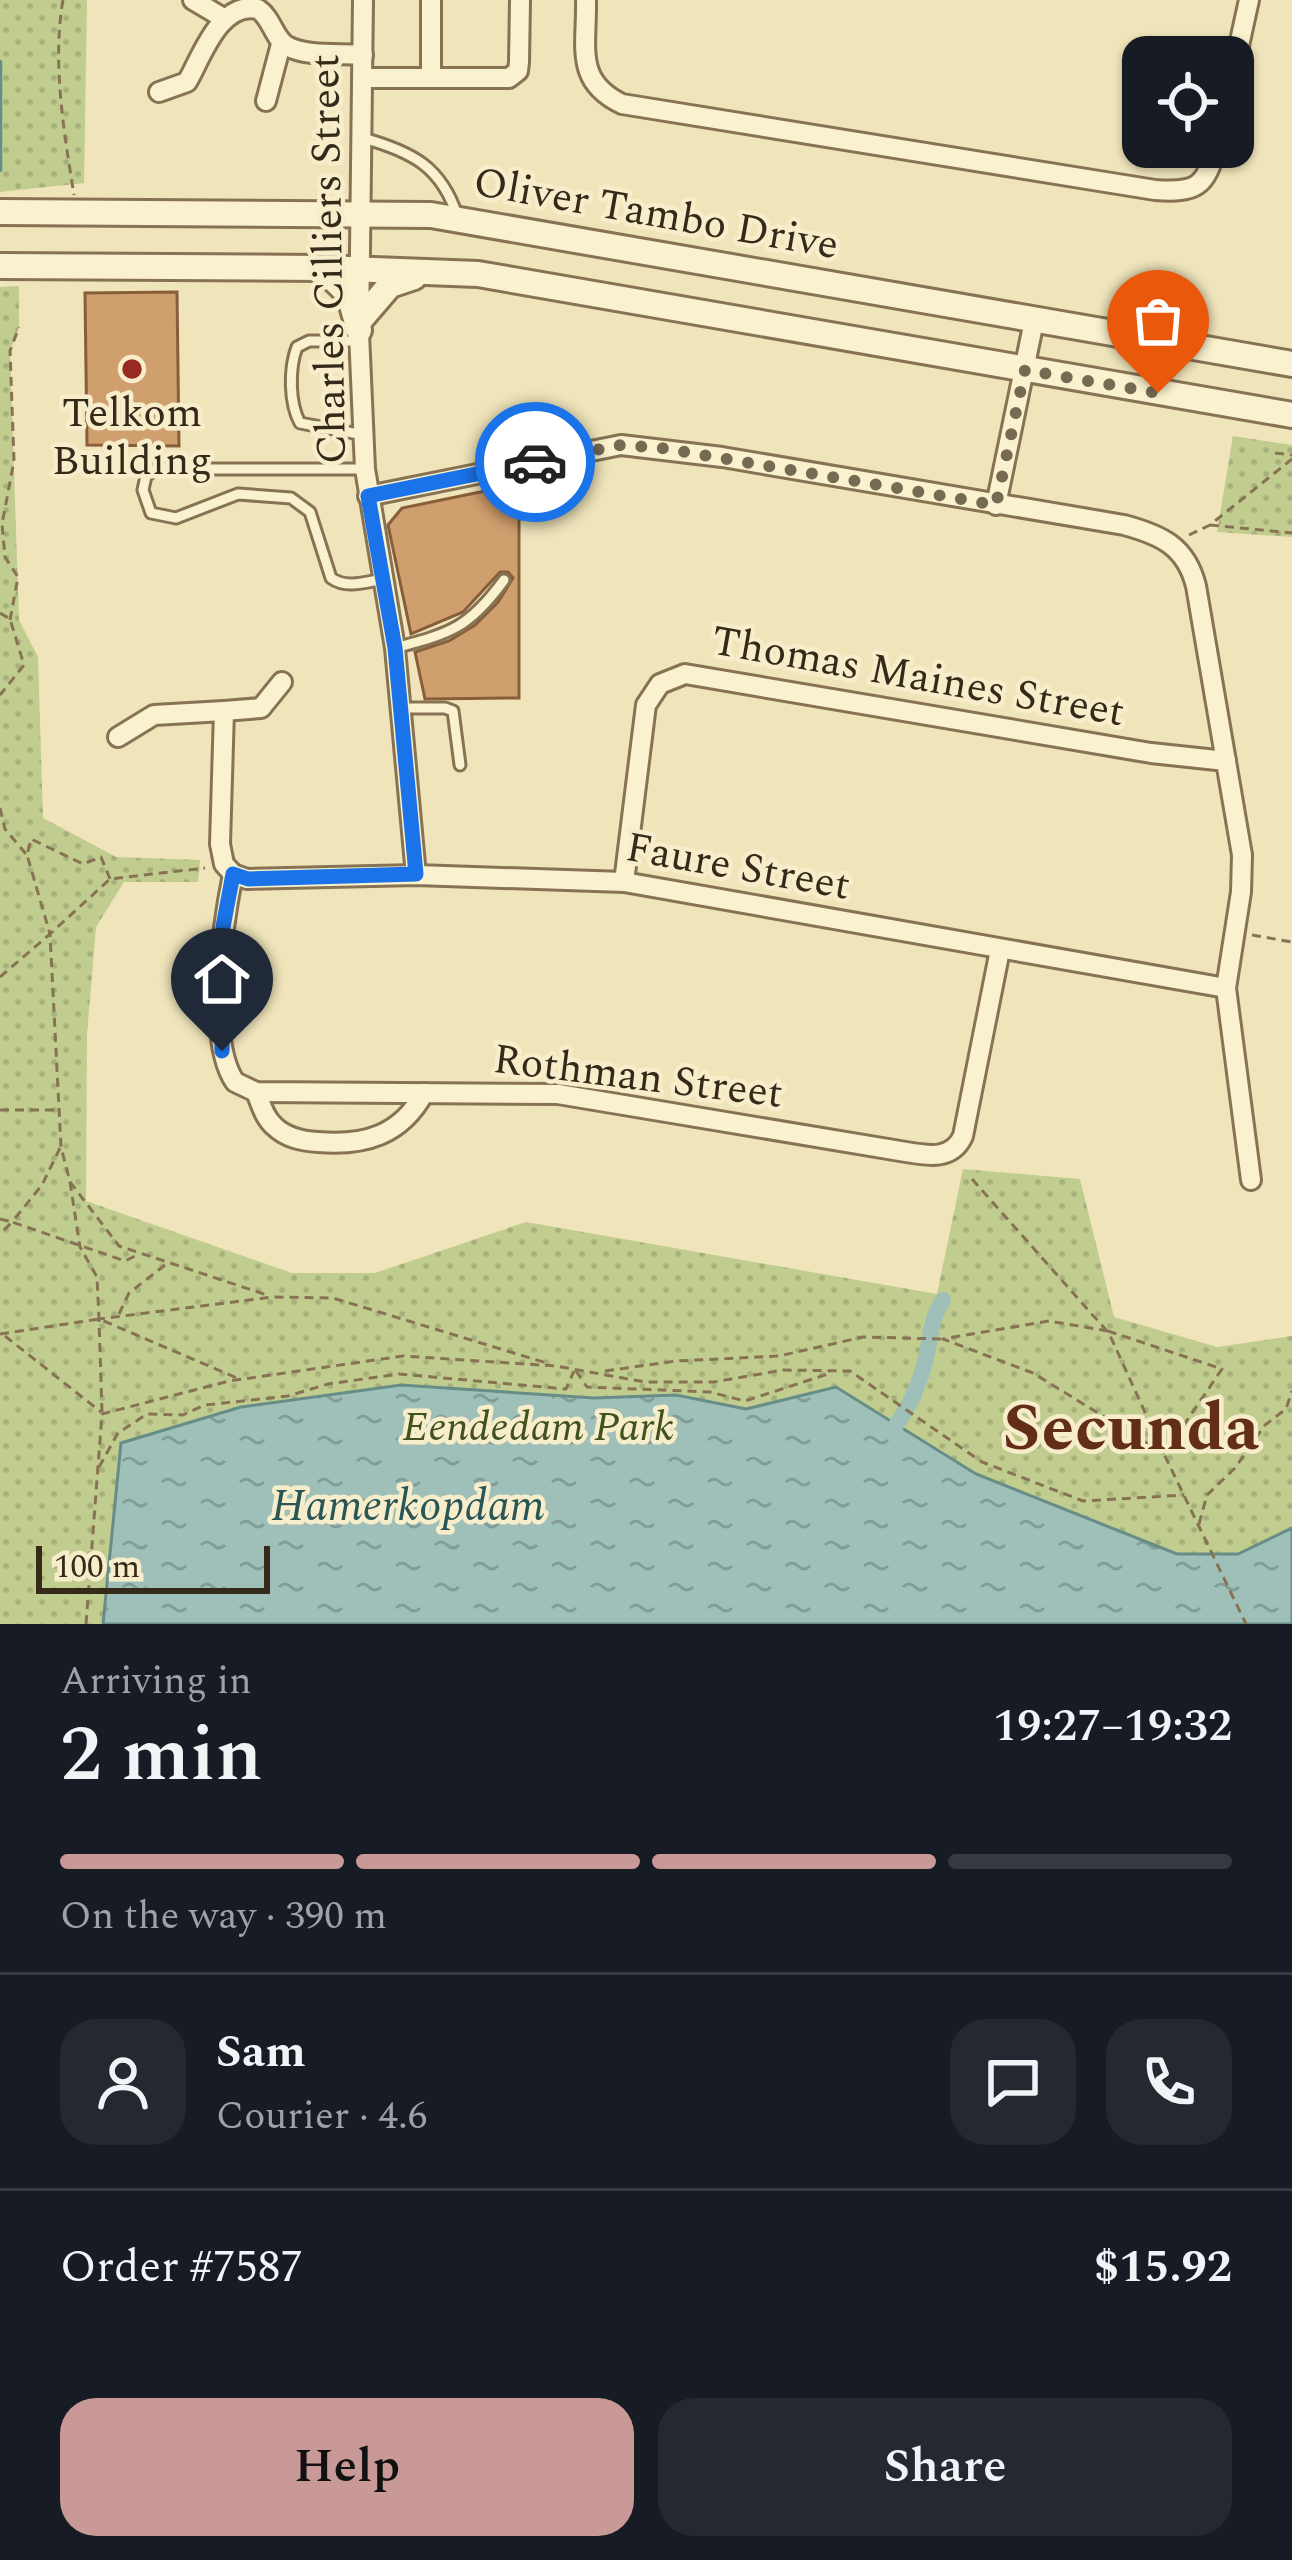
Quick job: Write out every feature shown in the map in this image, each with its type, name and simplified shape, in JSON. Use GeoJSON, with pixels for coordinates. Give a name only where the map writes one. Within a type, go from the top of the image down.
{"type":"FeatureCollection","features":[{"type":"Feature","properties":{"kind":"street"},"geometry":{"type":"LineString","coordinates":[[194,0],[220,16]]}},
{"type":"Feature","properties":{"kind":"street","name":"Charles Cilliers Street"},"geometry":{"type":"LineString","coordinates":[[363,0],[360,331],[365,469],[395,648],[416,874]]}},
{"type":"Feature","properties":{"kind":"street"},"geometry":{"type":"LineString","coordinates":[[430,78],[431,0]]}},
{"type":"Feature","properties":{"kind":"street"},"geometry":{"type":"LineString","coordinates":[[586,0],[590,81],[599,93],[622,104],[1155,190],[1181,192],[1201,184],[1211,168]]}},
{"type":"Feature","properties":{"kind":"street"},"geometry":{"type":"LineString","coordinates":[[1241,36],[1249,0]]}},
{"type":"Feature","properties":{"kind":"street"},"geometry":{"type":"LineString","coordinates":[[363,78],[502,79],[515,75],[520,1]]}},
{"type":"Feature","properties":{"kind":"street"},"geometry":{"type":"LineString","coordinates":[[159,92],[188,82],[220,16],[237,7],[261,10],[281,44],[295,50],[363,55]]}},
{"type":"Feature","properties":{"kind":"street"},"geometry":{"type":"LineString","coordinates":[[266,101],[281,44]]}},
{"type":"Feature","properties":{"kind":"street","name":"Oliver Tambo Drive"},"geometry":{"type":"LineString","coordinates":[[7,212],[458,218],[1292,364]]}},
{"type":"Feature","properties":{"kind":"street"},"geometry":{"type":"LineString","coordinates":[[8,266],[478,274],[1292,416]]}},
{"type":"Feature","properties":{"kind":"street"},"geometry":{"type":"LineString","coordinates":[[322,268],[349,294],[360,331]]}},
{"type":"Feature","properties":{"kind":"street"},"geometry":{"type":"LineString","coordinates":[[360,331],[390,285],[440,273]]}},
{"type":"Feature","properties":{"kind":"street"},"geometry":{"type":"LineString","coordinates":[[996,505],[1034,321]]}},
{"type":"Feature","properties":{"kind":"street"},"geometry":{"type":"LineString","coordinates":[[368,496],[621,445],[722,457],[1124,525],[1171,543],[1184,554],[1196,586],[1242,855],[1226,988],[1251,1180]]}},
{"type":"Feature","properties":{"kind":"street","name":"Thomas Maines Street"},"geometry":{"type":"LineString","coordinates":[[625,882],[646,705],[660,684],[685,674],[1151,753],[1226,761]]}},
{"type":"Feature","properties":{"kind":"street"},"geometry":{"type":"LineString","coordinates":[[118,737],[154,715],[260,708],[282,682]]}},
{"type":"Feature","properties":{"kind":"street"},"geometry":{"type":"LineString","coordinates":[[224,711],[220,844],[228,869]]}},
{"type":"Feature","properties":{"kind":"street","name":"Faure Street"},"geometry":{"type":"LineString","coordinates":[[228,869],[248,879],[416,874],[625,882],[1226,988]]}},
{"type":"Feature","properties":{"kind":"street","name":"Rothman Street"},"geometry":{"type":"LineString","coordinates":[[228,869],[220,993],[222,1051],[235,1082],[256,1092],[558,1094],[944,1155],[959,1145],[1000,950]]}},
{"type":"Feature","properties":{"kind":"street"},"geometry":{"type":"LineString","coordinates":[[256,1092],[266,1117],[286,1135],[339,1144],[362,1143],[392,1130],[412,1114],[424,1093]]}},
{"type":"Feature","properties":{"kind":"lane"},"geometry":{"type":"LineString","coordinates":[[363,138],[392,147],[435,172],[458,218]]}},
{"type":"Feature","properties":{"kind":"lane"},"geometry":{"type":"LineString","coordinates":[[360,331],[309,340],[297,347],[292,362],[293,400],[300,423],[364,435]]}},
{"type":"Feature","properties":{"kind":"lane"},"geometry":{"type":"LineString","coordinates":[[365,469],[156,469],[146,476],[143,490],[151,513],[163,518],[176,518],[238,494],[290,498],[310,512],[331,578],[355,584],[383,579]]}},
{"type":"Feature","properties":{"kind":"lane"},"geometry":{"type":"LineString","coordinates":[[395,648],[453,631],[480,612],[504,580]]}},
{"type":"Feature","properties":{"kind":"lane"},"geometry":{"type":"LineString","coordinates":[[402,708],[453,711],[460,765]]}},
{"type":"Feature","properties":{"kind":"path"},"geometry":{"type":"LineString","coordinates":[[63,0],[58,40],[62,120],[76,212]]}},
{"type":"Feature","properties":{"kind":"path"},"geometry":{"type":"LineString","coordinates":[[0,695],[23,665],[10,620],[18,577],[5,557],[1,536],[14,461],[10,350],[19,327]]}},
{"type":"Feature","properties":{"kind":"path"},"geometry":{"type":"LineString","coordinates":[[1275,453],[1292,457]]}},
{"type":"Feature","properties":{"kind":"path"},"geometry":{"type":"LineString","coordinates":[[1171,543],[1210,525],[1292,457]]}},
{"type":"Feature","properties":{"kind":"path"},"geometry":{"type":"LineString","coordinates":[[1210,525],[1292,533]]}},
{"type":"Feature","properties":{"kind":"path"},"geometry":{"type":"LineString","coordinates":[[0,613],[10,620]]}},
{"type":"Feature","properties":{"kind":"path"},"geometry":{"type":"LineString","coordinates":[[0,808],[5,829],[27,855],[50,934],[61,1147],[80,1247],[97,1277],[102,1414],[86,1624]]}},
{"type":"Feature","properties":{"kind":"path"},"geometry":{"type":"LineString","coordinates":[[27,855],[31,839],[83,864],[101,857],[110,879]]}},
{"type":"Feature","properties":{"kind":"path"},"geometry":{"type":"LineString","coordinates":[[0,977],[110,879],[228,869]]}},
{"type":"Feature","properties":{"kind":"path"},"geometry":{"type":"LineString","coordinates":[[1234,932],[1292,942]]}},
{"type":"Feature","properties":{"kind":"path"},"geometry":{"type":"LineString","coordinates":[[0,1110],[59,1110]]}},
{"type":"Feature","properties":{"kind":"path"},"geometry":{"type":"LineString","coordinates":[[0,1234],[42,1185],[61,1147]]}},
{"type":"Feature","properties":{"kind":"path"},"geometry":{"type":"LineString","coordinates":[[972,1179],[1108,1331],[1246,1624]]}},
{"type":"Feature","properties":{"kind":"path"},"geometry":{"type":"LineString","coordinates":[[70,1183],[118,1246],[273,1297]]}},
{"type":"Feature","properties":{"kind":"path"},"geometry":{"type":"LineString","coordinates":[[0,1219],[125,1261],[139,1254]]}},
{"type":"Feature","properties":{"kind":"path"},"geometry":{"type":"LineString","coordinates":[[117,1317],[129,1293],[166,1264]]}},
{"type":"Feature","properties":{"kind":"path"},"geometry":{"type":"LineString","coordinates":[[2,1334],[273,1297],[333,1298],[556,1366]]}},
{"type":"Feature","properties":{"kind":"path"},"geometry":{"type":"LineString","coordinates":[[99,1319],[239,1379]]}},
{"type":"Feature","properties":{"kind":"path"},"geometry":{"type":"LineString","coordinates":[[598,1372],[676,1360],[779,1356],[863,1337],[944,1340],[1049,1322],[1108,1331],[1222,1369],[1164,1454]]}},
{"type":"Feature","properties":{"kind":"path"},"geometry":{"type":"LineString","coordinates":[[2,1334],[102,1414]]}},
{"type":"Feature","properties":{"kind":"path"},"geometry":{"type":"LineString","coordinates":[[944,1340],[1033,1372],[1164,1454]]}},
{"type":"Feature","properties":{"kind":"path"},"geometry":{"type":"LineString","coordinates":[[102,1414],[239,1379],[403,1356],[556,1366],[645,1382],[714,1382],[783,1370],[850,1372],[982,1462],[1084,1501],[1184,1496]]}},
{"type":"Feature","properties":{"kind":"path"},"geometry":{"type":"LineString","coordinates":[[574,1369],[586,1387],[710,1391],[745,1401],[835,1371]]}},
{"type":"Feature","properties":{"kind":"path"},"geometry":{"type":"LineString","coordinates":[[98,1470],[118,1432],[147,1414],[182,1415],[205,1405],[268,1399],[399,1374],[566,1389],[574,1369]]}},
{"type":"Feature","properties":{"kind":"path"},"geometry":{"type":"LineString","coordinates":[[1199,1526],[1208,1495],[1265,1425],[1286,1409],[1292,1391]]}},
{"type":"Feature","properties":{"kind":"green space"},"geometry":{"type":"Polygon","coordinates":[[[0,0],[87,0],[84,183],[0,192],[0,0]]]}},
{"type":"Feature","properties":{"kind":"green space","name":"Eendedam Park"},"geometry":{"type":"Polygon","coordinates":[[[19,286],[19,327],[10,351],[19,620],[38,657],[43,818],[116,857],[200,860],[198,882],[124,882],[96,927],[87,1034],[86,1201],[292,1273],[375,1273],[526,1222],[937,1294],[963,1169],[1080,1179],[1114,1317],[1217,1347],[1292,1336],[1292,1624],[0,1624],[0,287],[19,286]]]}},
{"type":"Feature","properties":{"kind":"green space"},"geometry":{"type":"Polygon","coordinates":[[[1233,436],[1292,445],[1292,537],[1217,532],[1233,436]]]}},
{"type":"Feature","properties":{"kind":"water","name":"Hamerkopdam"},"geometry":{"type":"Polygon","coordinates":[[[401,1385],[594,1398],[676,1395],[746,1409],[836,1387],[976,1474],[1177,1554],[1238,1554],[1292,1528],[1292,1624],[103,1624],[121,1443],[241,1407],[401,1385]]]}},
{"type":"Feature","properties":{"kind":"building","name":"Telkom Building"},"geometry":{"type":"Polygon","coordinates":[[[177,292],[179,446],[87,445],[85,293],[177,292]]]}},
{"type":"Feature","properties":{"kind":"building"},"geometry":{"type":"Polygon","coordinates":[[[519,484],[519,698],[425,699],[415,652],[449,641],[475,625],[513,578],[500,572],[463,612],[411,634],[388,525],[402,508],[519,484]]]}},
{"type":"Feature","properties":{"kind":"waterway"},"geometry":{"type":"LineString","coordinates":[[0,62],[0,170]]}},
{"type":"Feature","properties":{"kind":"waterway"},"geometry":{"type":"LineString","coordinates":[[896,1425],[919,1383],[943,1300]]}},
{"type":"Feature","properties":{"kind":"way so far"},"geometry":{"type":"LineString","coordinates":[[535,462],[621,445],[662,448],[996,505],[1025,370],[1158,393]]}},
{"type":"Feature","properties":{"kind":"place","name":"Telkom Building"},"geometry":{"type":"Point","coordinates":[132,369]}},
{"type":"Feature","properties":{"kind":"district","name":"Secunda"},"geometry":{"type":"Point","coordinates":[1131,1429]}},
{"type":"Feature","properties":{"kind":"route"},"geometry":{"type":"LineString","coordinates":[[222,1051],[223,927],[233,874],[248,879],[416,874],[395,648],[368,496],[535,462]]}}]}
